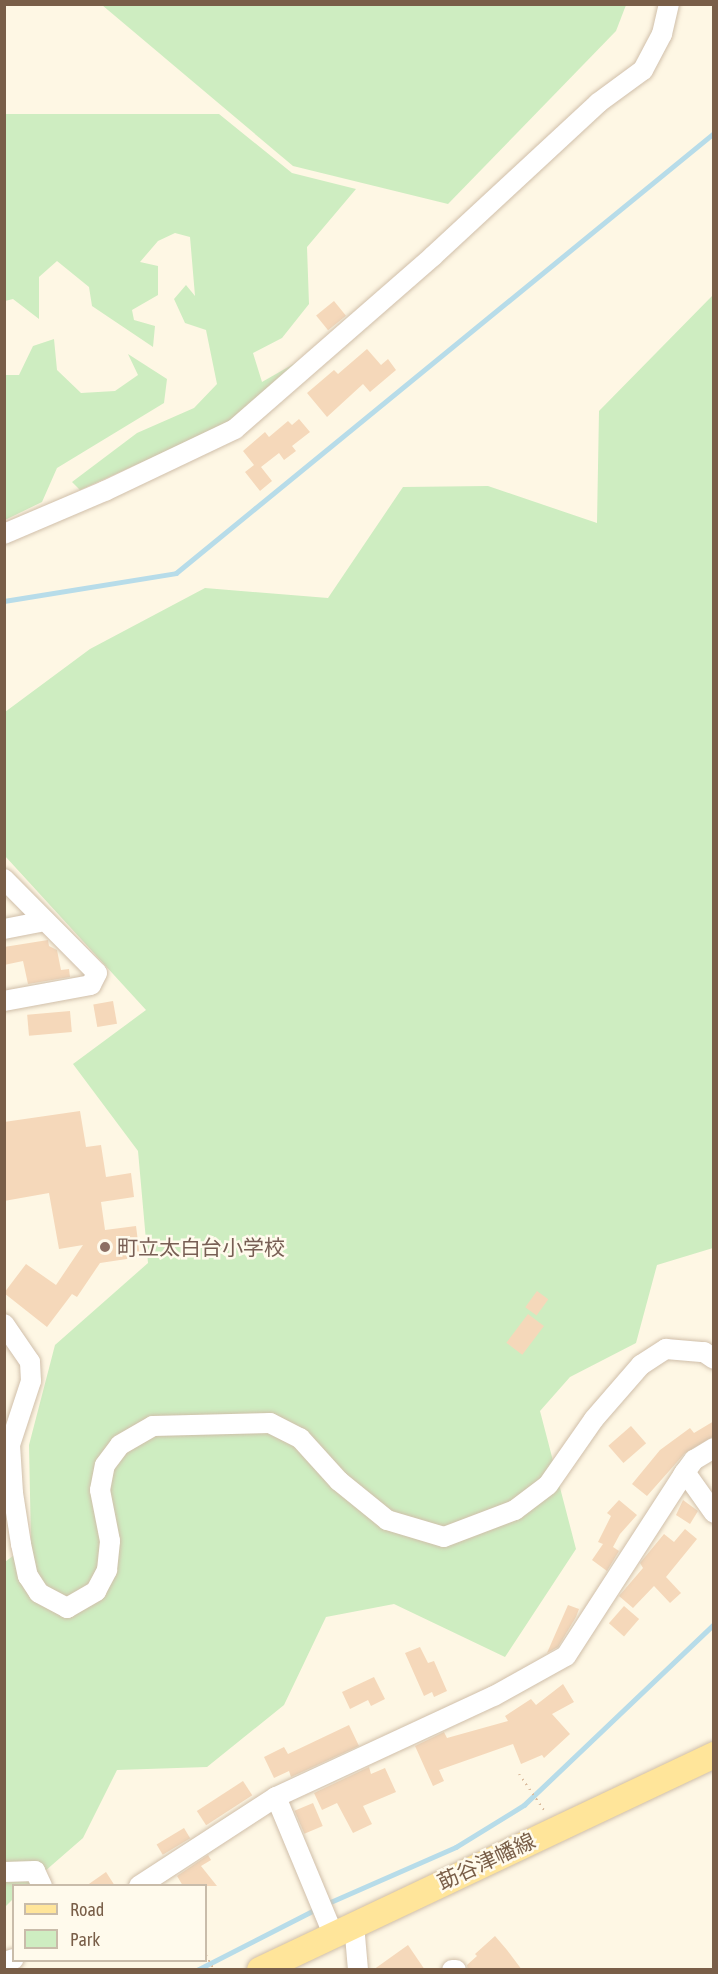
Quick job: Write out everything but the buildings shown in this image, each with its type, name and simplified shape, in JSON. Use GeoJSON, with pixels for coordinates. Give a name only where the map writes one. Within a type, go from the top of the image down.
{"type":"FeatureCollection","features":[{"type":"Feature","properties":{"kind":"main road","name":"莇谷津幡線"},"geometry":{"type":"LineString","coordinates":[[260,1970],[714,1755]]}},
{"type":"Feature","properties":{"kind":"street"},"geometry":{"type":"LineString","coordinates":[[4,534],[105,492],[235,429],[433,256],[598,103],[643,70],[662,34],[669,4]]}},
{"type":"Feature","properties":{"kind":"street"},"geometry":{"type":"LineString","coordinates":[[4,879],[97,973],[92,985],[4,1001]]}},
{"type":"Feature","properties":{"kind":"street"},"geometry":{"type":"LineString","coordinates":[[4,929],[45,921]]}},
{"type":"Feature","properties":{"kind":"street"},"geometry":{"type":"LineString","coordinates":[[4,1324],[30,1362],[31,1381],[10,1445],[13,1493],[28,1576],[39,1593],[67,1608],[96,1591],[107,1570],[110,1541],[100,1490],[105,1465],[120,1444],[153,1426],[270,1423],[300,1438],[339,1481],[387,1520],[444,1537],[515,1510],[548,1485],[594,1419],[641,1365],[666,1349],[704,1352],[714,1359]]}},
{"type":"Feature","properties":{"kind":"street"},"geometry":{"type":"LineString","coordinates":[[142,1884],[276,1797],[494,1695],[566,1656],[694,1460],[714,1448]]}},
{"type":"Feature","properties":{"kind":"street"},"geometry":{"type":"LineString","coordinates":[[686,1472],[714,1514]]}},
{"type":"Feature","properties":{"kind":"street"},"geometry":{"type":"LineString","coordinates":[[276,1797],[311,1887],[324,1910],[344,1929],[358,1970]]}},
{"type":"Feature","properties":{"kind":"street"},"geometry":{"type":"LineString","coordinates":[[4,1872],[35,1871],[41,1884]]}},
{"type":"Feature","properties":{"kind":"path"},"geometry":{"type":"LineString","coordinates":[[519,1774],[538,1801]]}},
{"type":"Feature","properties":{"kind":"green space"},"geometry":{"type":"Polygon","coordinates":[[[102,5],[626,5],[616,31],[448,204],[293,166],[102,5]]]}},
{"type":"Feature","properties":{"kind":"green space"},"geometry":{"type":"Polygon","coordinates":[[[4,114],[219,114],[292,173],[356,189],[307,247],[309,304],[282,338],[253,353],[262,382],[304,358],[229,423],[80,490],[72,482],[137,433],[194,408],[217,384],[206,330],[185,323],[174,299],[186,285],[195,296],[190,237],[175,233],[158,241],[140,262],[158,266],[158,295],[132,310],[134,320],[155,326],[153,347],[92,306],[89,287],[57,261],[39,277],[39,319],[13,299],[5,301],[4,114]]]}},
{"type":"Feature","properties":{"kind":"green space"},"geometry":{"type":"Polygon","coordinates":[[[713,295],[713,1248],[657,1265],[636,1343],[570,1377],[540,1411],[576,1549],[505,1657],[394,1604],[326,1617],[284,1705],[207,1767],[117,1770],[83,1838],[30,1884],[12,1884],[12,1900],[5,1907],[5,1562],[31,1542],[29,1445],[55,1345],[148,1263],[138,1151],[73,1064],[146,1010],[5,856],[5,712],[90,649],[205,588],[328,598],[403,487],[488,486],[597,523],[599,411],[713,295]]]}},
{"type":"Feature","properties":{"kind":"green space"},"geometry":{"type":"Polygon","coordinates":[[[54,339],[57,370],[81,393],[115,391],[138,375],[128,354],[167,379],[164,403],[57,468],[42,502],[5,520],[5,375],[19,375],[33,346],[54,339]]]}},
{"type":"Feature","properties":{"kind":"waterway"},"geometry":{"type":"LineString","coordinates":[[4,601],[176,573],[714,133]]}},
{"type":"Feature","properties":{"kind":"waterway"},"geometry":{"type":"LineString","coordinates":[[326,1904],[456,1847],[524,1805],[714,1624]]}},
{"type":"Feature","properties":{"kind":"waterway"},"geometry":{"type":"LineString","coordinates":[[197,1970],[316,1909]]}},
{"type":"Feature","properties":{"kind":"place","name":"町立太白台小学校"},"geometry":{"type":"Point","coordinates":[105,1247]}}]}
